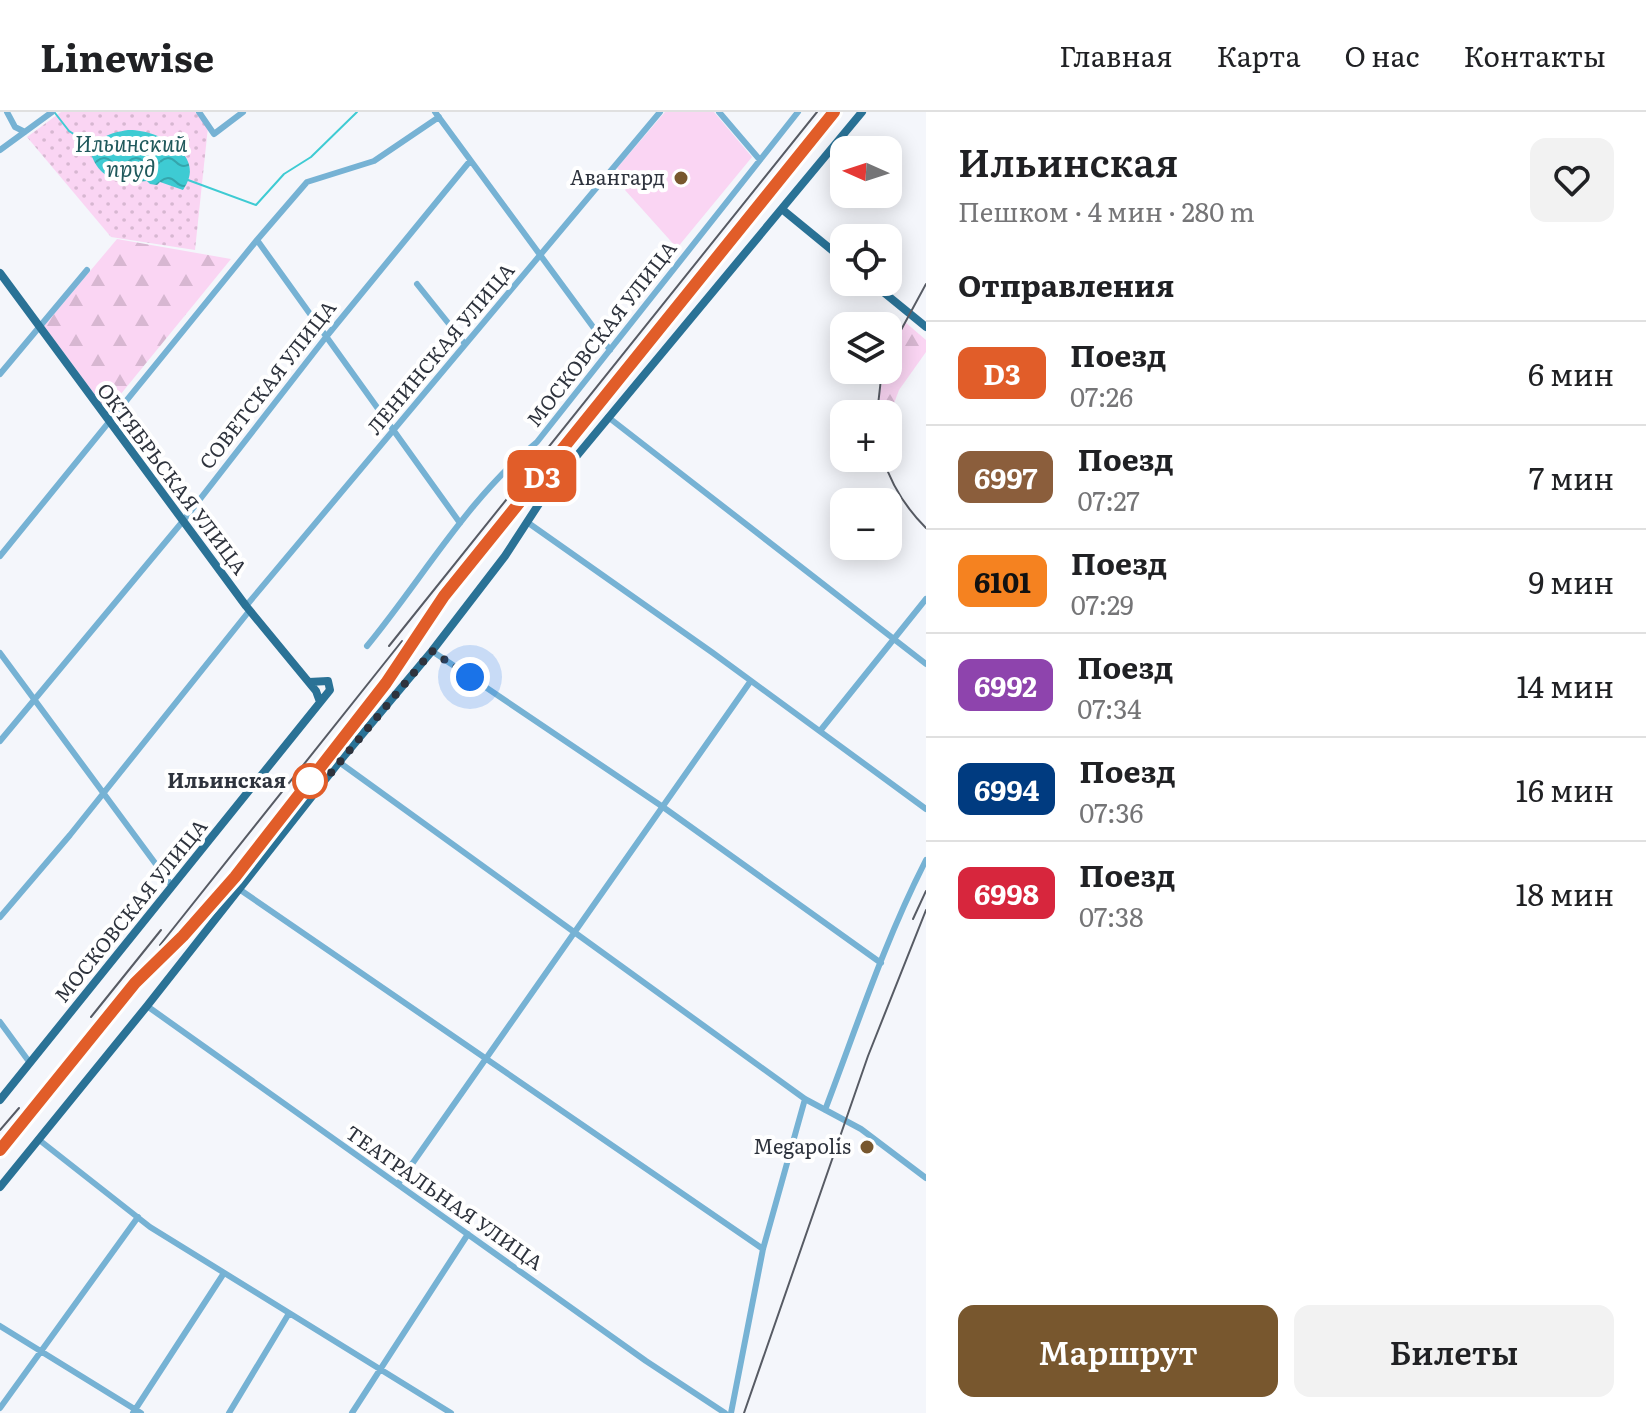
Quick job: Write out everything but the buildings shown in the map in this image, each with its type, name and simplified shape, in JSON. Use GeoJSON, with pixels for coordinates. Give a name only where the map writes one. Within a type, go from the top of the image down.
{"type":"FeatureCollection","features":[{"type":"Feature","properties":{"kind":"main road"},"geometry":{"type":"LineString","coordinates":[[0,1187],[339,762],[432,651],[505,556],[546,493],[862,112]]}},
{"type":"Feature","properties":{"kind":"main road"},"geometry":{"type":"LineString","coordinates":[[783,210],[830,249]]}},
{"type":"Feature","properties":{"kind":"main road","name":"ОКТЯБРЬСКАЯ УЛИЦА"},"geometry":{"type":"LineString","coordinates":[[0,273],[248,608],[309,682],[320,702]]}},
{"type":"Feature","properties":{"kind":"main road"},"geometry":{"type":"LineString","coordinates":[[888,296],[926,327]]}},
{"type":"Feature","properties":{"kind":"main road"},"geometry":{"type":"LineString","coordinates":[[309,682],[325,681],[331,685],[320,702]]}},
{"type":"Feature","properties":{"kind":"main road","name":"МОСКОВСКАЯ УЛИЦА"},"geometry":{"type":"LineString","coordinates":[[0,1100],[320,702]]}},
{"type":"Feature","properties":{"kind":"street"},"geometry":{"type":"LineString","coordinates":[[7,112],[15,127],[25,132]]}},
{"type":"Feature","properties":{"kind":"street"},"geometry":{"type":"LineString","coordinates":[[0,150],[52,112]]}},
{"type":"Feature","properties":{"kind":"street"},"geometry":{"type":"LineString","coordinates":[[199,112],[214,134],[243,112]]}},
{"type":"Feature","properties":{"kind":"street","name":"ЛЕНИНСКАЯ УЛИЦА"},"geometry":{"type":"LineString","coordinates":[[0,917],[104,792],[248,608],[660,112]]}},
{"type":"Feature","properties":{"kind":"street"},"geometry":{"type":"LineString","coordinates":[[719,112],[760,160]]}},
{"type":"Feature","properties":{"kind":"street","name":"МОСКОВСКАЯ УЛИЦА"},"geometry":{"type":"LineString","coordinates":[[367,646],[460,523],[513,461],[537,442],[798,112]]}},
{"type":"Feature","properties":{"kind":"street"},"geometry":{"type":"LineString","coordinates":[[0,556],[307,182],[374,161],[437,115],[610,350]]}},
{"type":"Feature","properties":{"kind":"street","name":"СОВЕТСКАЯ УЛИЦА"},"geometry":{"type":"LineString","coordinates":[[0,741],[183,521],[326,337],[470,161]]}},
{"type":"Feature","properties":{"kind":"street"},"geometry":{"type":"LineString","coordinates":[[257,240],[460,523]]}},
{"type":"Feature","properties":{"kind":"street"},"geometry":{"type":"LineString","coordinates":[[0,374],[87,270]]}},
{"type":"Feature","properties":{"kind":"street"},"geometry":{"type":"LineString","coordinates":[[417,284],[465,344]]}},
{"type":"Feature","properties":{"kind":"street"},"geometry":{"type":"LineString","coordinates":[[608,417],[926,664]]}},
{"type":"Feature","properties":{"kind":"street"},"geometry":{"type":"LineString","coordinates":[[527,522],[926,809]]}},
{"type":"Feature","properties":{"kind":"street"},"geometry":{"type":"LineString","coordinates":[[820,731],[926,599]]}},
{"type":"Feature","properties":{"kind":"street"},"geometry":{"type":"LineString","coordinates":[[432,651],[663,807],[881,963]]}},
{"type":"Feature","properties":{"kind":"street"},"geometry":{"type":"LineString","coordinates":[[0,653],[172,886]]}},
{"type":"Feature","properties":{"kind":"street"},"geometry":{"type":"LineString","coordinates":[[398,1184],[750,682]]}},
{"type":"Feature","properties":{"kind":"street"},"geometry":{"type":"LineString","coordinates":[[339,762],[805,1099],[861,1129],[926,1178]]}},
{"type":"Feature","properties":{"kind":"street"},"geometry":{"type":"LineString","coordinates":[[825,1110],[881,963],[926,860]]}},
{"type":"Feature","properties":{"kind":"street"},"geometry":{"type":"LineString","coordinates":[[239,889],[763,1249]]}},
{"type":"Feature","properties":{"kind":"street","name":"ТЕАТРАЛЬНАЯ УЛИЦА"},"geometry":{"type":"LineString","coordinates":[[147,1006],[725,1413]]}},
{"type":"Feature","properties":{"kind":"street"},"geometry":{"type":"LineString","coordinates":[[0,1022],[30,1063]]}},
{"type":"Feature","properties":{"kind":"street"},"geometry":{"type":"LineString","coordinates":[[731,1413],[763,1249],[805,1099]]}},
{"type":"Feature","properties":{"kind":"street"},"geometry":{"type":"LineString","coordinates":[[38,1139],[150,1227],[451,1413]]}},
{"type":"Feature","properties":{"kind":"street"},"geometry":{"type":"LineString","coordinates":[[0,1408],[138,1217]]}},
{"type":"Feature","properties":{"kind":"street"},"geometry":{"type":"LineString","coordinates":[[352,1413],[468,1234]]}},
{"type":"Feature","properties":{"kind":"street"},"geometry":{"type":"LineString","coordinates":[[0,1326],[137,1412],[224,1273]]}},
{"type":"Feature","properties":{"kind":"street"},"geometry":{"type":"LineString","coordinates":[[229,1413],[288,1315]]}},
{"type":"Feature","properties":{"kind":"green space"},"geometry":{"type":"Polygon","coordinates":[[[61,112],[195,112],[208,127],[195,250],[111,237],[27,137],[61,112]]]}},
{"type":"Feature","properties":{"kind":"green space","name":"Авангард"},"geometry":{"type":"Polygon","coordinates":[[[665,112],[714,112],[752,157],[677,248],[625,190],[632,182],[617,168],[665,112]]]}},
{"type":"Feature","properties":{"kind":"green space"},"geometry":{"type":"Polygon","coordinates":[[[117,239],[231,259],[107,411],[44,326],[117,239]]]}},
{"type":"Feature","properties":{"kind":"green space"},"geometry":{"type":"Polygon","coordinates":[[[905,322],[926,340],[926,352],[895,400],[880,400],[882,384],[902,384],[902,328],[905,322]]]}},
{"type":"Feature","properties":{"kind":"water","name":"Ильинский пруд"},"geometry":{"type":"Polygon","coordinates":[[[128,130],[165,139],[185,155],[189,177],[183,190],[160,182],[157,185],[147,181],[122,181],[101,171],[91,154],[97,143],[105,136],[128,130]]]}},
{"type":"Feature","properties":{"kind":"waterway"},"geometry":{"type":"LineString","coordinates":[[188,180],[256,205],[284,174],[311,157],[357,112]]}},
{"type":"Feature","properties":{"kind":"waterway"},"geometry":{"type":"LineString","coordinates":[[55,113],[69,131],[94,147]]}},
{"type":"Feature","properties":{"kind":"railway"},"geometry":{"type":"LineString","coordinates":[[389,646],[817,112]]}},
{"type":"Feature","properties":{"kind":"railway"},"geometry":{"type":"LineString","coordinates":[[0,1150],[135,983],[183,936],[235,877],[386,683],[444,596],[834,112]]}},
{"type":"Feature","properties":{"kind":"railway"},"geometry":{"type":"LineString","coordinates":[[902,328],[926,284]]}},
{"type":"Feature","properties":{"kind":"railway"},"geometry":{"type":"LineString","coordinates":[[879,400],[880,384]]}},
{"type":"Feature","properties":{"kind":"railway"},"geometry":{"type":"LineString","coordinates":[[888,472],[900,496],[926,528]]}},
{"type":"Feature","properties":{"kind":"railway"},"geometry":{"type":"LineString","coordinates":[[160,945],[402,641]]}},
{"type":"Feature","properties":{"kind":"railway"},"geometry":{"type":"LineString","coordinates":[[913,919],[926,891]]}},
{"type":"Feature","properties":{"kind":"railway"},"geometry":{"type":"LineString","coordinates":[[744,1413],[868,1056],[926,910]]}},
{"type":"Feature","properties":{"kind":"railway"},"geometry":{"type":"LineString","coordinates":[[91,1017],[161,930]]}},
{"type":"Feature","properties":{"kind":"railway"},"geometry":{"type":"LineString","coordinates":[[0,1130],[19,1108]]}},
{"type":"Feature","properties":{"kind":"train","name":"D3"},"geometry":{"type":"LineString","coordinates":[[0,1150],[135,983],[183,936],[235,877],[386,683],[444,596],[834,112]]}},
{"type":"Feature","properties":{"kind":"place","name":"Авангард"},"geometry":{"type":"Point","coordinates":[681,178]}},
{"type":"Feature","properties":{"kind":"place","name":"Ильинская"},"geometry":{"type":"Point","coordinates":[310,781]}},
{"type":"Feature","properties":{"kind":"place","name":"Megapolis"},"geometry":{"type":"Point","coordinates":[867,1147]}},
{"type":"Feature","properties":{"kind":"route"},"geometry":{"type":"LineString","coordinates":[[310,781],[320,786],[432,651],[470,677]]}}]}
